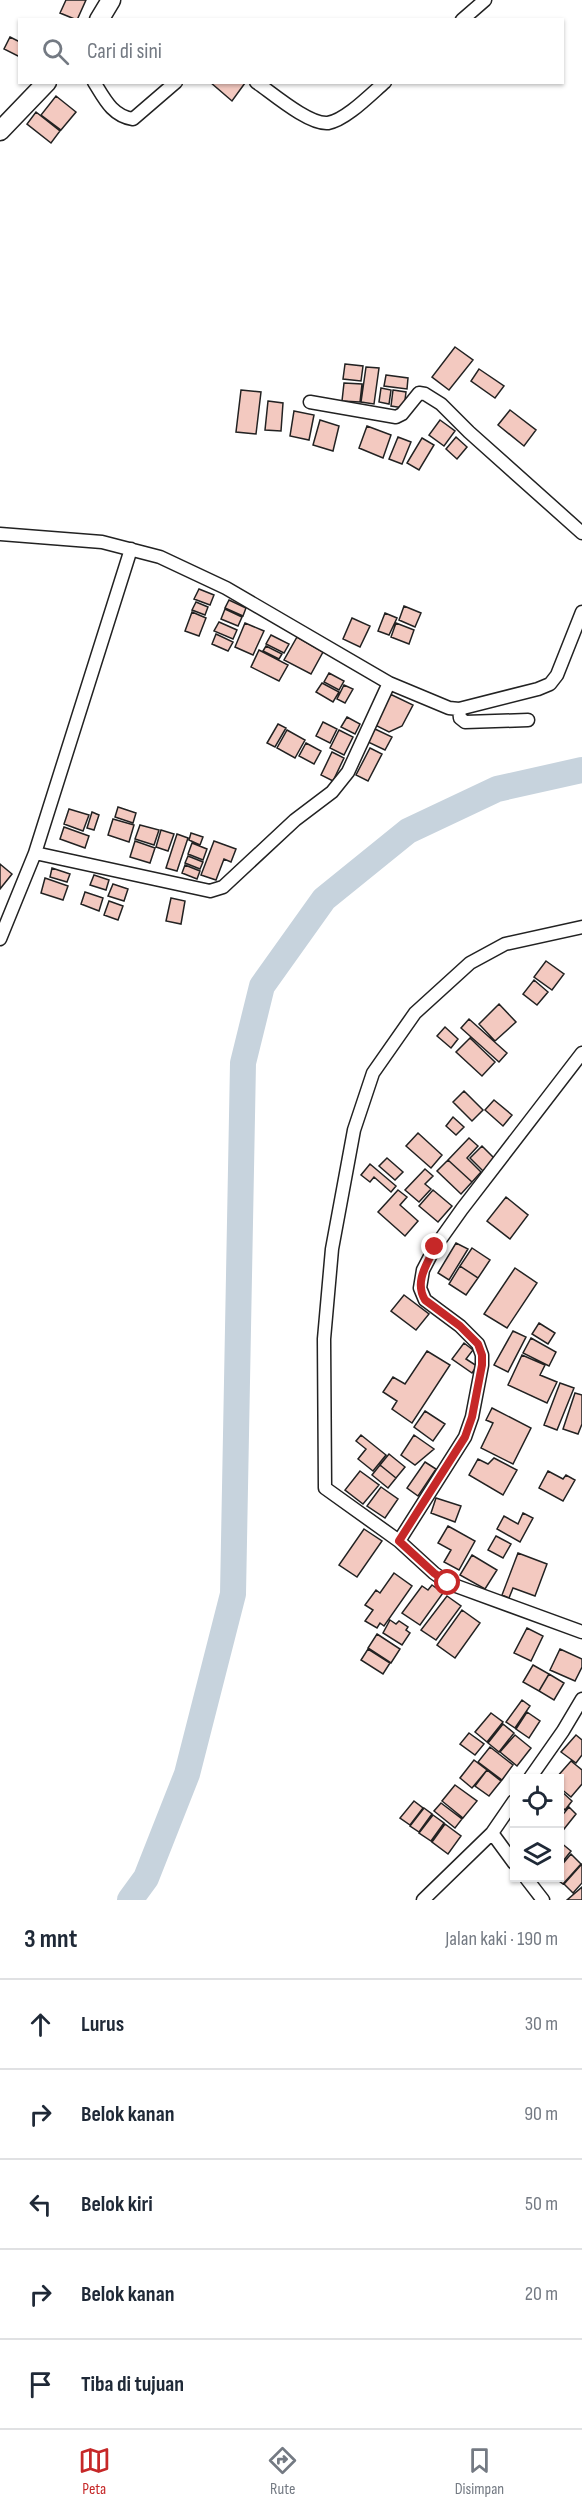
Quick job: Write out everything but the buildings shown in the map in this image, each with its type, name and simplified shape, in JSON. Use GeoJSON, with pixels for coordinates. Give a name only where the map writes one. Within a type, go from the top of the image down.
{"type":"FeatureCollection","features":[{"type":"Feature","properties":{"kind":"street"},"geometry":{"type":"LineString","coordinates":[[100,18],[111,0]]}},
{"type":"Feature","properties":{"kind":"street"},"geometry":{"type":"LineString","coordinates":[[464,18],[485,0]]}},
{"type":"Feature","properties":{"kind":"street"},"geometry":{"type":"LineString","coordinates":[[0,131],[45,84]]}},
{"type":"Feature","properties":{"kind":"street"},"geometry":{"type":"LineString","coordinates":[[95,84],[111,108],[125,118],[132,119],[174,84]]}},
{"type":"Feature","properties":{"kind":"street"},"geometry":{"type":"LineString","coordinates":[[259,84],[312,120],[330,123],[343,117],[383,84]]}},
{"type":"Feature","properties":{"kind":"street"},"geometry":{"type":"LineString","coordinates":[[310,402],[396,417],[402,414],[419,393],[425,394],[441,404],[582,533]]}},
{"type":"Feature","properties":{"kind":"street"},"geometry":{"type":"LineString","coordinates":[[0,534],[102,542],[160,557],[226,588],[389,682],[449,708],[459,709],[550,684],[560,668],[582,612]]}},
{"type":"Feature","properties":{"kind":"street"},"geometry":{"type":"LineString","coordinates":[[0,939],[35,853],[131,549]]}},
{"type":"Feature","properties":{"kind":"street"},"geometry":{"type":"LineString","coordinates":[[35,853],[210,891],[223,887],[295,820],[342,782],[389,682]]}},
{"type":"Feature","properties":{"kind":"street"},"geometry":{"type":"LineString","coordinates":[[459,709],[460,718],[465,722],[528,720]]}},
{"type":"Feature","properties":{"kind":"street"},"geometry":{"type":"LineString","coordinates":[[582,927],[505,944],[470,963],[415,1013],[373,1073],[354,1130],[332,1249],[324,1339],[325,1488],[399,1541],[448,1583],[582,1632]]}},
{"type":"Feature","properties":{"kind":"street"},"geometry":{"type":"LineString","coordinates":[[399,1541],[465,1437],[472,1417],[482,1365],[482,1355],[478,1344],[460,1326],[425,1300],[420,1288],[423,1270],[435,1247],[462,1209],[582,1053]]}},
{"type":"Feature","properties":{"kind":"street"},"geometry":{"type":"LineString","coordinates":[[533,1774],[582,1698]]}},
{"type":"Feature","properties":{"kind":"street"},"geometry":{"type":"LineString","coordinates":[[423,1900],[492,1833],[510,1807]]}},
{"type":"Feature","properties":{"kind":"street"},"geometry":{"type":"LineString","coordinates":[[492,1833],[510,1858]]}},
{"type":"Feature","properties":{"kind":"street"},"geometry":{"type":"LineString","coordinates":[[529,1882],[543,1900]]}},
{"type":"Feature","properties":{"kind":"waterway"},"geometry":{"type":"LineString","coordinates":[[130,1900],[146,1878],[187,1774],[233,1594],[243,1063],[262,986],[324,899],[408,831],[497,789],[582,770]]}},
{"type":"Feature","properties":{"kind":"route"},"geometry":{"type":"LineString","coordinates":[[435,1247],[423,1270],[420,1288],[422,1294],[425,1300],[460,1326],[478,1344],[482,1355],[482,1365],[472,1417],[465,1437],[399,1541],[448,1583]]}}]}
